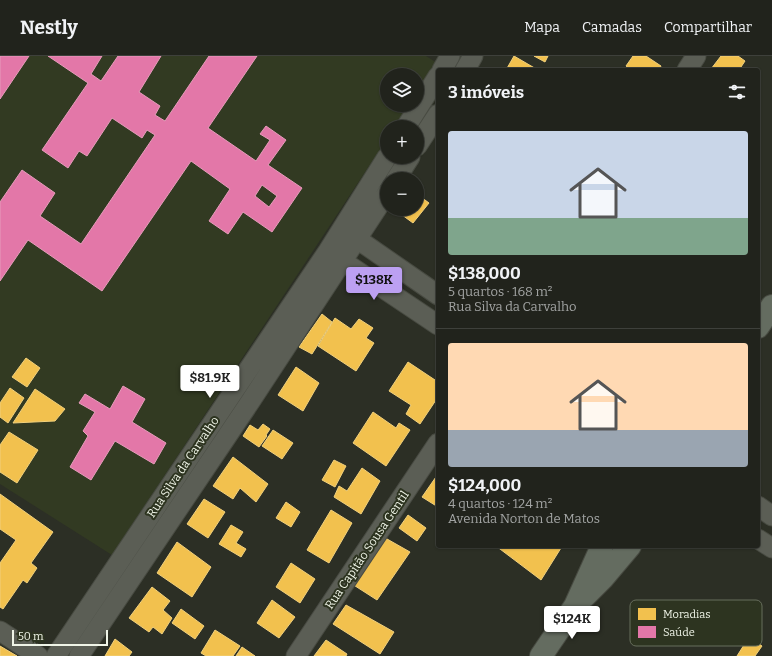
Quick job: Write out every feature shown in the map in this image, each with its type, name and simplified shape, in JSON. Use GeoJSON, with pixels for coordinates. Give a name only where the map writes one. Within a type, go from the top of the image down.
{"type":"FeatureCollection","features":[{"type":"Feature","properties":{"kind":"main road"},"geometry":{"type":"LineString","coordinates":[[760,324],[772,306]]}},
{"type":"Feature","properties":{"kind":"main road"},"geometry":{"type":"LineString","coordinates":[[541,656],[575,606],[601,548]]}},
{"type":"Feature","properties":{"kind":"main road"},"geometry":{"type":"LineString","coordinates":[[575,606],[603,578],[628,548]]}},
{"type":"Feature","properties":{"kind":"street"},"geometry":{"type":"LineString","coordinates":[[443,68],[450,56]]}},
{"type":"Feature","properties":{"kind":"street"},"geometry":{"type":"LineString","coordinates":[[466,68],[473,56]]}},
{"type":"Feature","properties":{"kind":"street"},"geometry":{"type":"LineString","coordinates":[[688,68],[696,56]]}},
{"type":"Feature","properties":{"kind":"street"},"geometry":{"type":"LineString","coordinates":[[410,120],[436,79]]}},
{"type":"Feature","properties":{"kind":"street"},"geometry":{"type":"LineString","coordinates":[[424,135],[436,117]]}},
{"type":"Feature","properties":{"kind":"street","name":"Rua Silva da Carvalho"},"geometry":{"type":"LineString","coordinates":[[56,656],[105,584],[185,480],[250,402],[335,256],[342,229],[383,164]]}},
{"type":"Feature","properties":{"kind":"street","name":"Rua Silva da Carvalho"},"geometry":{"type":"LineString","coordinates":[[335,256],[357,240],[380,204]]}},
{"type":"Feature","properties":{"kind":"street"},"geometry":{"type":"LineString","coordinates":[[342,229],[436,294]]}},
{"type":"Feature","properties":{"kind":"street"},"geometry":{"type":"LineString","coordinates":[[335,256],[436,324]]}},
{"type":"Feature","properties":{"kind":"street","name":"Rua Capitão Sousa Gentil"},"geometry":{"type":"LineString","coordinates":[[296,656],[436,446]]}},
{"type":"Feature","properties":{"kind":"street","name":"Rua Silva da Carvalho"},"geometry":{"type":"LineString","coordinates":[[79,656],[120,595],[185,480]]}},
{"type":"Feature","properties":{"kind":"street"},"geometry":{"type":"LineString","coordinates":[[760,507],[772,516]]}},
{"type":"Feature","properties":{"kind":"street"},"geometry":{"type":"LineString","coordinates":[[760,540],[772,548]]}},
{"type":"Feature","properties":{"kind":"street"},"geometry":{"type":"LineString","coordinates":[[105,584],[120,595]]}},
{"type":"Feature","properties":{"kind":"street"},"geometry":{"type":"LineString","coordinates":[[0,631],[38,656]]}},
{"type":"Feature","properties":{"kind":"shaded area"},"geometry":{"type":"Polygon","coordinates":[[[0,56],[426,56],[437,63],[424,82],[424,68],[380,68],[380,112],[405,112],[399,120],[380,120],[380,150],[112,555],[0,484],[0,56]]]}},
{"type":"Feature","properties":{"kind":"building: Moradias"},"geometry":{"type":"Polygon","coordinates":[[[514,56],[535,68],[507,68],[514,56]]]}},
{"type":"Feature","properties":{"kind":"building: Moradias"},"geometry":{"type":"Polygon","coordinates":[[[534,56],[548,56],[545,62],[534,56]]]}},
{"type":"Feature","properties":{"kind":"building: Moradias"},"geometry":{"type":"Polygon","coordinates":[[[633,56],[646,56],[661,66],[660,68],[628,68],[626,66],[633,56]]]}},
{"type":"Feature","properties":{"kind":"building: Moradias"},"geometry":{"type":"Polygon","coordinates":[[[721,56],[738,56],[745,61],[740,68],[712,68],[721,56]]]}},
{"type":"Feature","properties":{"kind":"building: Moradias"},"geometry":{"type":"Polygon","coordinates":[[[424,199],[429,203],[424,209],[424,199]]]}},
{"type":"Feature","properties":{"kind":"building: Moradias"},"geometry":{"type":"Polygon","coordinates":[[[404,216],[419,216],[413,223],[404,216]]]}},
{"type":"Feature","properties":{"kind":"building: Moradias"},"geometry":{"type":"Polygon","coordinates":[[[322,314],[332,322],[312,354],[299,347],[322,314]]]}},
{"type":"Feature","properties":{"kind":"building: Moradias"},"geometry":{"type":"Polygon","coordinates":[[[335,318],[351,329],[359,319],[373,328],[366,338],[374,343],[356,371],[318,346],[335,318]]]}},
{"type":"Feature","properties":{"kind":"building: Moradias"},"geometry":{"type":"Polygon","coordinates":[[[26,358],[40,368],[27,387],[12,377],[26,358]]]}},
{"type":"Feature","properties":{"kind":"building: Moradias"},"geometry":{"type":"Polygon","coordinates":[[[408,362],[436,381],[436,400],[420,424],[406,414],[411,405],[389,391],[408,362]]]}},
{"type":"Feature","properties":{"kind":"building: Moradias"},"geometry":{"type":"Polygon","coordinates":[[[296,367],[319,383],[303,411],[278,395],[296,367]]]}},
{"type":"Feature","properties":{"kind":"building: Moradias"},"geometry":{"type":"Polygon","coordinates":[[[10,388],[24,398],[8,423],[0,417],[0,403],[10,388]]]}},
{"type":"Feature","properties":{"kind":"building: Moradias"},"geometry":{"type":"Polygon","coordinates":[[[35,389],[65,409],[55,421],[13,423],[35,389]]]}},
{"type":"Feature","properties":{"kind":"building: Moradias"},"geometry":{"type":"Polygon","coordinates":[[[373,412],[396,428],[399,423],[410,430],[386,466],[353,443],[373,412]]]}},
{"type":"Feature","properties":{"kind":"building: Moradias"},"geometry":{"type":"Polygon","coordinates":[[[263,424],[270,429],[259,447],[243,436],[250,425],[258,430],[263,424]]]}},
{"type":"Feature","properties":{"kind":"building: Moradias"},"geometry":{"type":"Polygon","coordinates":[[[273,430],[293,443],[282,459],[262,446],[273,430]]]}},
{"type":"Feature","properties":{"kind":"building: Moradias"},"geometry":{"type":"Polygon","coordinates":[[[9,432],[38,450],[17,483],[0,472],[0,445],[9,432]]]}},
{"type":"Feature","properties":{"kind":"building: Moradias"},"geometry":{"type":"Polygon","coordinates":[[[233,457],[268,484],[256,502],[240,488],[233,499],[213,486],[233,457]]]}},
{"type":"Feature","properties":{"kind":"building: Moradias"},"geometry":{"type":"Polygon","coordinates":[[[334,460],[346,466],[335,487],[322,480],[334,460]]]}},
{"type":"Feature","properties":{"kind":"building: Moradias"},"geometry":{"type":"Polygon","coordinates":[[[362,468],[380,481],[361,514],[334,497],[339,486],[347,491],[362,468]]]}},
{"type":"Feature","properties":{"kind":"building: Moradias"},"geometry":{"type":"Polygon","coordinates":[[[436,477],[436,506],[422,497],[436,477]]]}},
{"type":"Feature","properties":{"kind":"building: Moradias"},"geometry":{"type":"Polygon","coordinates":[[[0,494],[53,532],[31,563],[37,568],[27,583],[23,580],[3,609],[0,607],[0,563],[16,540],[0,529],[0,494]]]}},
{"type":"Feature","properties":{"kind":"building: Moradias"},"geometry":{"type":"Polygon","coordinates":[[[204,499],[225,512],[208,538],[187,524],[204,499]]]}},
{"type":"Feature","properties":{"kind":"building: Moradias"},"geometry":{"type":"Polygon","coordinates":[[[286,502],[300,512],[291,527],[276,518],[286,502]]]}},
{"type":"Feature","properties":{"kind":"building: Moradias"},"geometry":{"type":"Polygon","coordinates":[[[331,510],[352,523],[329,563],[307,550],[331,510]]]}},
{"type":"Feature","properties":{"kind":"building: Moradias"},"geometry":{"type":"Polygon","coordinates":[[[408,515],[426,528],[417,541],[399,528],[408,515]]]}},
{"type":"Feature","properties":{"kind":"building: Moradias"},"geometry":{"type":"Polygon","coordinates":[[[231,525],[243,532],[236,543],[246,549],[241,557],[219,544],[231,525]]]}},
{"type":"Feature","properties":{"kind":"building: Moradias"},"geometry":{"type":"Polygon","coordinates":[[[380,535],[410,552],[377,600],[349,582],[380,535]]]}},
{"type":"Feature","properties":{"kind":"building: Moradias"},"geometry":{"type":"Polygon","coordinates":[[[177,542],[211,567],[192,597],[157,573],[177,542]]]}},
{"type":"Feature","properties":{"kind":"building: Moradias"},"geometry":{"type":"Polygon","coordinates":[[[499,548],[561,548],[541,580],[499,548]]]}},
{"type":"Feature","properties":{"kind":"building: Moradias"},"geometry":{"type":"Polygon","coordinates":[[[291,563],[315,579],[300,603],[276,587],[291,563]]]}},
{"type":"Feature","properties":{"kind":"building: Moradias"},"geometry":{"type":"Polygon","coordinates":[[[152,587],[170,601],[163,610],[172,618],[162,634],[153,627],[149,632],[129,618],[152,587]]]}},
{"type":"Feature","properties":{"kind":"building: Moradias"},"geometry":{"type":"Polygon","coordinates":[[[272,600],[295,617],[279,638],[257,623],[272,600]]]}},
{"type":"Feature","properties":{"kind":"building: Moradias"},"geometry":{"type":"Polygon","coordinates":[[[346,605],[394,632],[380,654],[333,624],[346,605]]]}},
{"type":"Feature","properties":{"kind":"building: Moradias"},"geometry":{"type":"Polygon","coordinates":[[[181,609],[204,626],[195,639],[172,623],[181,609]]]}},
{"type":"Feature","properties":{"kind":"building: Moradias"},"geometry":{"type":"Polygon","coordinates":[[[215,630],[240,646],[233,656],[206,656],[201,653],[215,630]]]}},
{"type":"Feature","properties":{"kind":"building: Moradias"},"geometry":{"type":"Polygon","coordinates":[[[115,639],[132,652],[129,656],[105,656],[115,639]]]}},
{"type":"Feature","properties":{"kind":"building: Moradias"},"geometry":{"type":"Polygon","coordinates":[[[326,640],[347,654],[346,656],[314,656],[326,640]]]}},
{"type":"Feature","properties":{"kind":"building: Moradias"},"geometry":{"type":"Polygon","coordinates":[[[0,646],[17,656],[0,656],[0,646]]]}},
{"type":"Feature","properties":{"kind":"building: Moradias"},"geometry":{"type":"Polygon","coordinates":[[[743,646],[762,646],[755,656],[737,656],[743,646]]]}},
{"type":"Feature","properties":{"kind":"building: Moradias"},"geometry":{"type":"Polygon","coordinates":[[[242,647],[255,656],[236,656],[242,647]]]}},
{"type":"Feature","properties":{"kind":"building: Saúde"},"geometry":{"type":"Polygon","coordinates":[[[0,56],[29,56],[0,99],[0,56]]]}},
{"type":"Feature","properties":{"kind":"building: Saúde"},"geometry":{"type":"Polygon","coordinates":[[[48,56],[102,56],[91,74],[101,81],[118,56],[161,56],[139,92],[160,106],[155,115],[165,121],[209,56],[257,56],[208,128],[256,161],[270,140],[260,134],[266,126],[286,140],[268,165],[302,188],[272,232],[243,212],[228,234],[209,221],[230,189],[191,161],[102,291],[28,240],[0,281],[0,202],[22,170],[55,193],[40,216],[81,244],[155,135],[147,130],[142,138],[112,118],[87,156],[79,151],[68,168],[42,150],[88,83],[48,56]],[[262,185],[255,196],[269,207],[277,196],[262,185]]]}},
{"type":"Feature","properties":{"kind":"building: Saúde"},"geometry":{"type":"Polygon","coordinates":[[[123,386],[145,399],[132,422],[166,443],[154,464],[115,441],[91,480],[70,467],[88,436],[83,431],[95,412],[79,403],[85,394],[110,409],[123,386]]]}}]}
